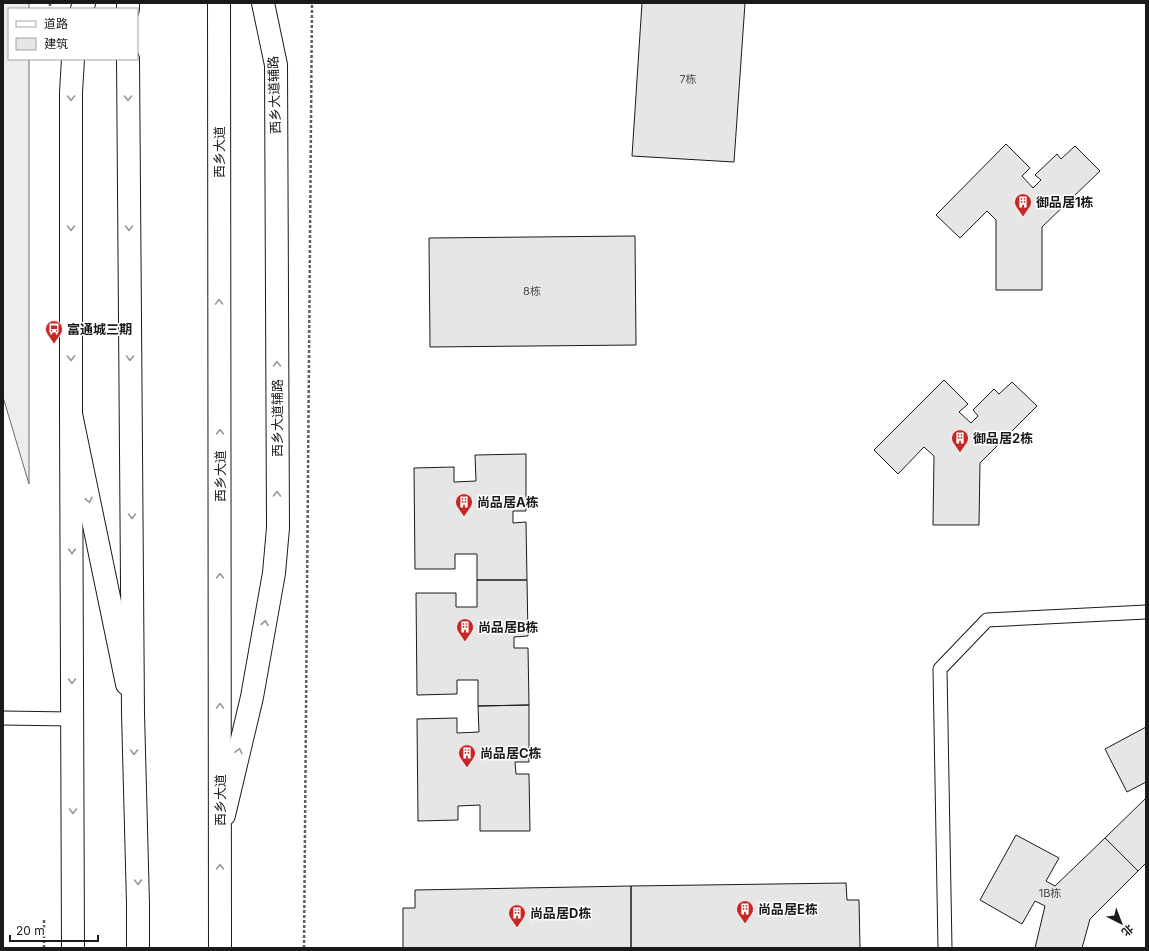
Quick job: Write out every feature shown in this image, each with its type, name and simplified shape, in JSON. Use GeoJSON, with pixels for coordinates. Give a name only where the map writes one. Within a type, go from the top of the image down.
{"type":"FeatureCollection","features":[{"type":"Feature","properties":{"kind":"main road","name":"西乡大道"},"geometry":{"type":"LineString","coordinates":[[219,3],[220,948]]}},
{"type":"Feature","properties":{"kind":"main road","name":"西乡大道辅路"},"geometry":{"type":"LineString","coordinates":[[220,830],[252,697],[274,572],[278,528],[276,65],[263,3]]}},
{"type":"Feature","properties":{"kind":"main road"},"geometry":{"type":"LineString","coordinates":[[73,60],[71,92],[71,414],[73,948]]}},
{"type":"Feature","properties":{"kind":"main road"},"geometry":{"type":"LineString","coordinates":[[128,60],[133,713],[138,948]]}},
{"type":"Feature","properties":{"kind":"main road"},"geometry":{"type":"LineString","coordinates":[[71,414],[133,713]]}},
{"type":"Feature","properties":{"kind":"main road"},"geometry":{"type":"LineString","coordinates":[[220,901],[231,948]]}},
{"type":"Feature","properties":{"kind":"main road"},"geometry":{"type":"LineString","coordinates":[[126,948],[138,904]]}},
{"type":"Feature","properties":{"kind":"lane"},"geometry":{"type":"LineString","coordinates":[[945,948],[940,669],[988,620],[1146,612]]}},
{"type":"Feature","properties":{"kind":"lane"},"geometry":{"type":"LineString","coordinates":[[3,718],[72,719]]}},
{"type":"Feature","properties":{"kind":"path"},"geometry":{"type":"LineString","coordinates":[[304,948],[312,3]]}},
{"type":"Feature","properties":{"kind":"shaded area"},"geometry":{"type":"Polygon","coordinates":[[[3,3],[29,3],[29,8],[8,8],[8,60],[29,60],[29,484],[3,397],[3,3]]]}},
{"type":"Feature","properties":{"kind":"building"},"geometry":{"type":"Polygon","coordinates":[[[642,3],[745,3],[734,162],[632,156],[642,3]]]}},
{"type":"Feature","properties":{"kind":"building","name":"御品居1栋"},"geometry":{"type":"Polygon","coordinates":[[[1006,144],[1030,168],[1022,176],[1033,188],[1041,180],[1035,175],[1057,154],[1061,159],[1075,146],[1100,171],[1042,227],[1042,290],[996,290],[996,220],[987,211],[960,238],[936,215],[1006,144]]]}},
{"type":"Feature","properties":{"kind":"building"},"geometry":{"type":"Polygon","coordinates":[[[635,236],[636,345],[430,347],[429,238],[635,236]]]}},
{"type":"Feature","properties":{"kind":"building","name":"御品居2栋"},"geometry":{"type":"Polygon","coordinates":[[[944,380],[968,404],[959,412],[971,423],[978,416],[973,410],[994,389],[999,394],[1012,382],[1037,406],[980,463],[979,525],[933,525],[934,456],[924,447],[898,474],[874,450],[944,380]]]}},
{"type":"Feature","properties":{"kind":"building","name":"尚品居A栋"},"geometry":{"type":"Polygon","coordinates":[[[526,454],[526,511],[513,511],[513,523],[526,522],[527,580],[477,580],[477,554],[455,554],[455,569],[415,569],[414,468],[454,467],[454,482],[476,481],[475,455],[526,454]]]}},
{"type":"Feature","properties":{"kind":"building","name":"尚品居B栋"},"geometry":{"type":"Polygon","coordinates":[[[477,580],[527,580],[528,636],[514,637],[514,648],[528,648],[529,705],[478,706],[478,680],[457,680],[457,694],[417,695],[416,593],[456,593],[456,607],[477,607],[477,580]]]}},
{"type":"Feature","properties":{"kind":"building","name":"尚品居C栋"},"geometry":{"type":"Polygon","coordinates":[[[529,705],[529,762],[515,762],[516,774],[529,774],[530,831],[480,831],[480,805],[458,806],[458,820],[418,821],[417,719],[457,718],[457,733],[479,732],[478,706],[529,705]]]}},
{"type":"Feature","properties":{"kind":"building"},"geometry":{"type":"Polygon","coordinates":[[[1146,727],[1146,782],[1127,792],[1105,749],[1146,727]]]}},
{"type":"Feature","properties":{"kind":"building"},"geometry":{"type":"Polygon","coordinates":[[[1146,798],[1146,863],[1138,871],[1105,838],[1146,798]]]}},
{"type":"Feature","properties":{"kind":"building"},"geometry":{"type":"Polygon","coordinates":[[[1016,835],[1059,858],[1046,881],[1055,886],[1105,838],[1138,871],[1090,919],[1082,948],[1035,948],[1045,906],[1035,901],[1022,924],[980,900],[1016,835]]]}},
{"type":"Feature","properties":{"kind":"building","name":"尚品居E栋"},"geometry":{"type":"Polygon","coordinates":[[[846,883],[847,900],[859,900],[860,948],[631,948],[631,886],[846,883]]]}},
{"type":"Feature","properties":{"kind":"building","name":"尚品居D栋"},"geometry":{"type":"Polygon","coordinates":[[[631,886],[631,948],[403,948],[403,908],[415,908],[415,890],[631,886]]]}},
{"type":"Feature","properties":{"kind":"place","name":"御品居1栋"},"geometry":{"type":"Point","coordinates":[1023,217]}},
{"type":"Feature","properties":{"kind":"place","name":"富通城三期"},"geometry":{"type":"Point","coordinates":[54,344]}},
{"type":"Feature","properties":{"kind":"place","name":"御品居2栋"},"geometry":{"type":"Point","coordinates":[960,453]}},
{"type":"Feature","properties":{"kind":"place","name":"尚品居A栋"},"geometry":{"type":"Point","coordinates":[464,517]}},
{"type":"Feature","properties":{"kind":"place","name":"尚品居B栋"},"geometry":{"type":"Point","coordinates":[465,642]}},
{"type":"Feature","properties":{"kind":"place","name":"尚品居C栋"},"geometry":{"type":"Point","coordinates":[467,768]}},
{"type":"Feature","properties":{"kind":"place","name":"尚品居E栋"},"geometry":{"type":"Point","coordinates":[745,924]}},
{"type":"Feature","properties":{"kind":"place","name":"尚品居D栋"},"geometry":{"type":"Point","coordinates":[517,928]}}]}
